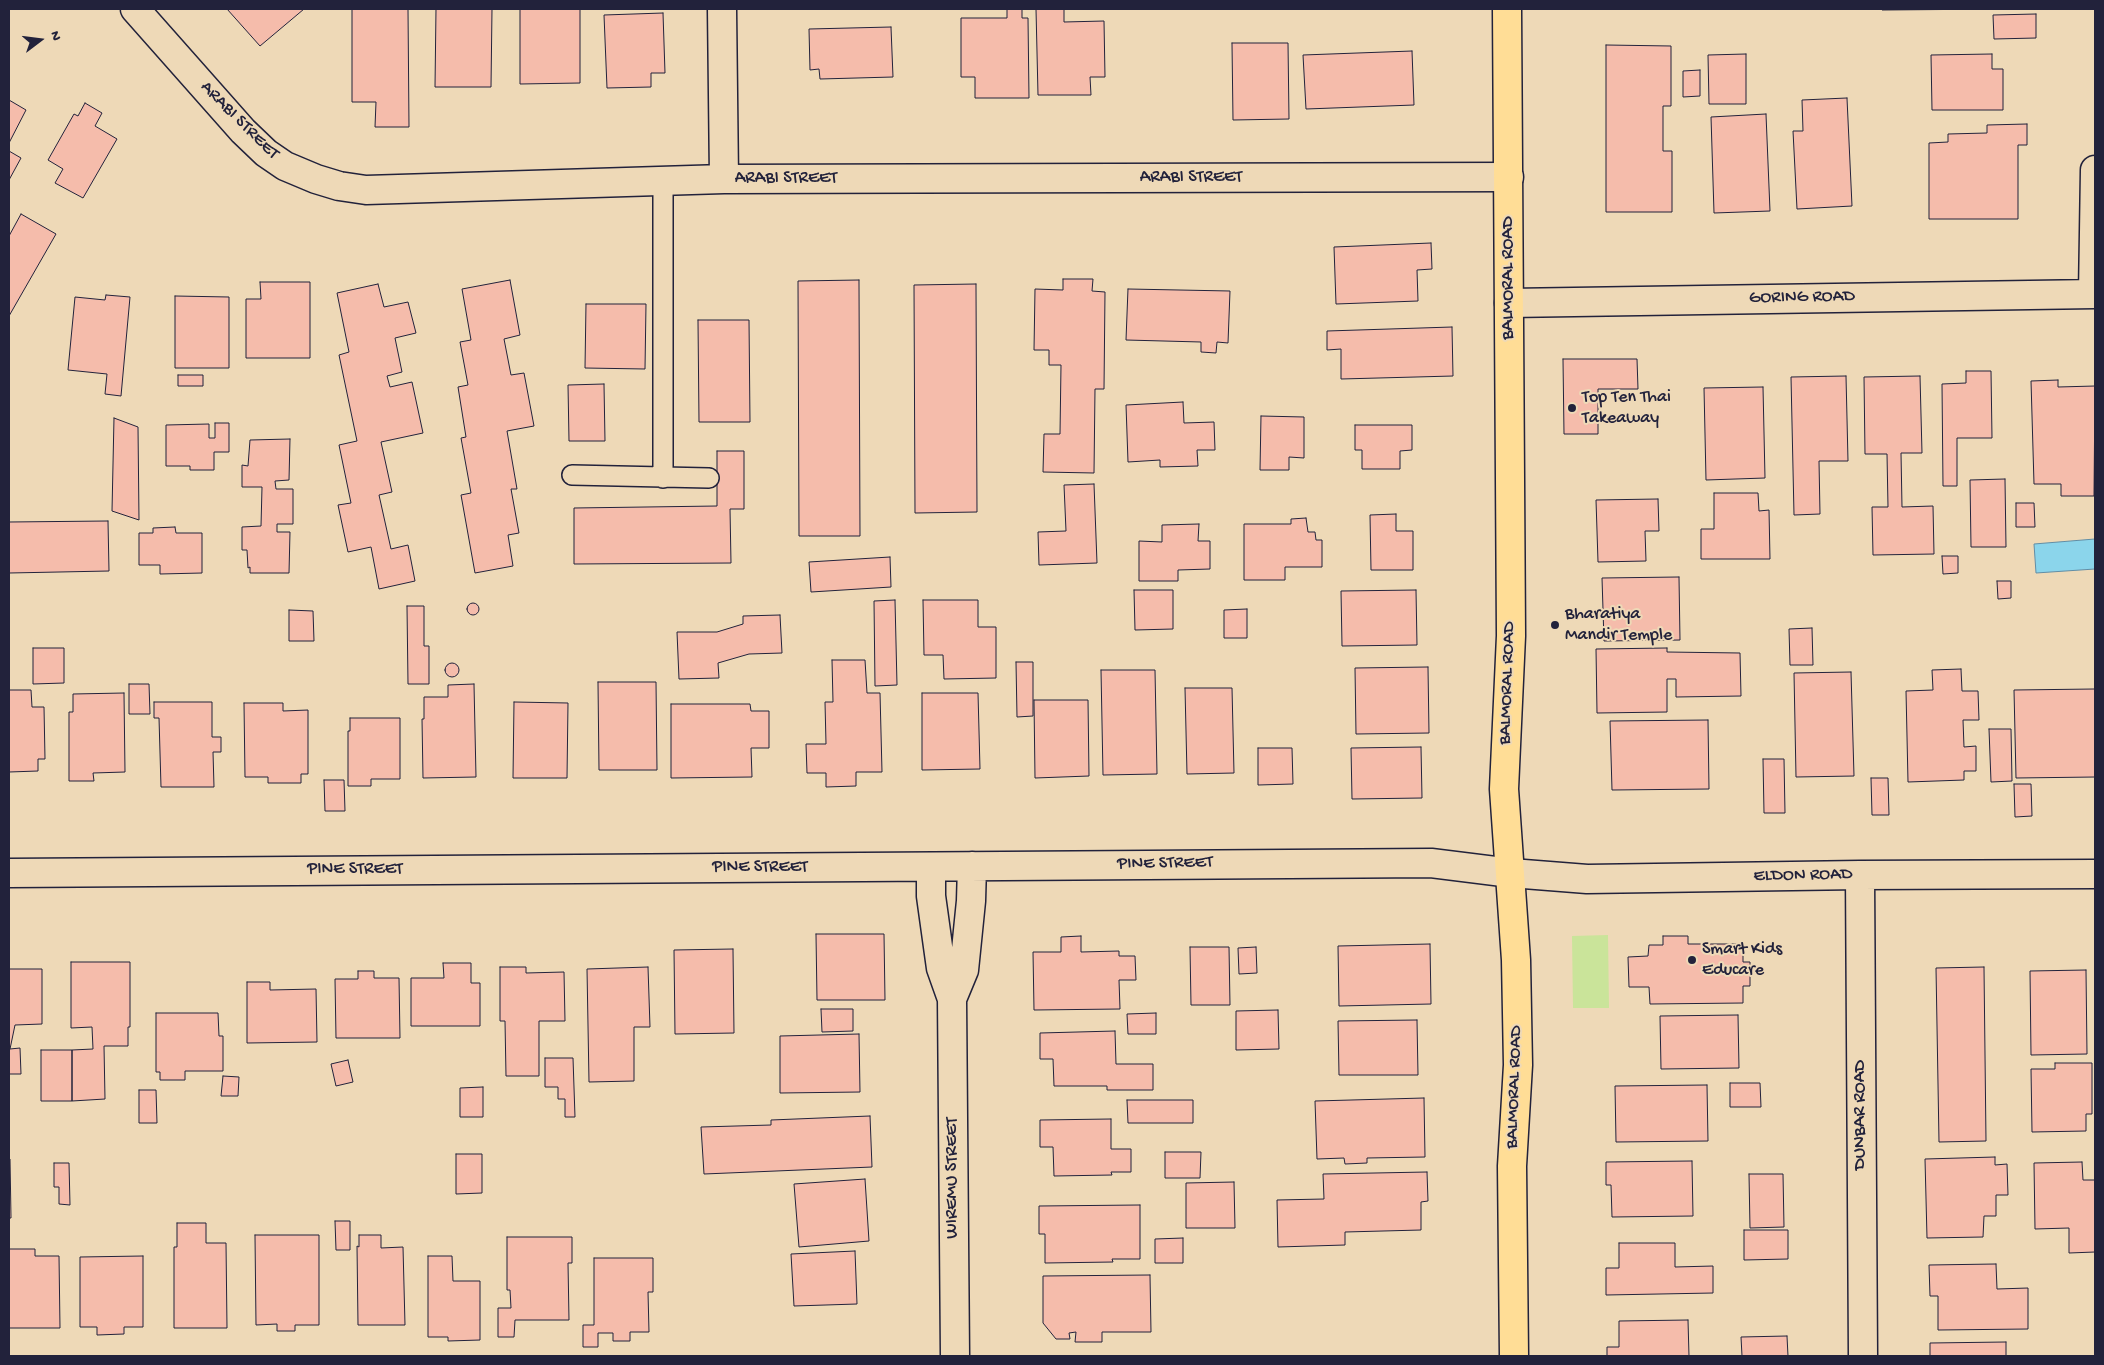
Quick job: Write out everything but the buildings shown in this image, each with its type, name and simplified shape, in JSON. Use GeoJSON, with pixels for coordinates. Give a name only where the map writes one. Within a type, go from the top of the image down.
{"type":"FeatureCollection","features":[{"type":"Feature","properties":{"kind":"main road","name":"BALMORAL ROAD"},"geometry":{"type":"LineString","coordinates":[[1507,9],[1511,636],[1504,789],[1516,960],[1518,1065],[1512,1166],[1514,1356]]}},
{"type":"Feature","properties":{"kind":"street","name":"ARABI STREET"},"geometry":{"type":"LineString","coordinates":[[135,9],[260,147],[285,166],[316,179],[339,186],[366,190],[724,179],[1509,177]]}},
{"type":"Feature","properties":{"kind":"street"},"geometry":{"type":"LineString","coordinates":[[722,9],[724,179]]}},
{"type":"Feature","properties":{"kind":"street"},"geometry":{"type":"LineString","coordinates":[[2094,294],[2095,170]]}},
{"type":"Feature","properties":{"kind":"street","name":"GORING ROAD"},"geometry":{"type":"LineString","coordinates":[[1509,303],[2094,294]]}},
{"type":"Feature","properties":{"kind":"street","name":"PINE STREET"},"geometry":{"type":"LineString","coordinates":[[9,873],[1431,863],[1511,872]]}},
{"type":"Feature","properties":{"kind":"street","name":"WIREMU STREET"},"geometry":{"type":"LineString","coordinates":[[952,999],[964,970],[971,901],[972,866]]}},
{"type":"Feature","properties":{"kind":"street","name":"WIREMU STREET"},"geometry":{"type":"LineString","coordinates":[[931,867],[931,896],[941,968],[952,999],[954,1356]]}},
{"type":"Feature","properties":{"kind":"street","name":"ELDON ROAD"},"geometry":{"type":"LineString","coordinates":[[1511,872],[1587,879],[1860,874],[2095,874]]}},
{"type":"Feature","properties":{"kind":"street","name":"DUNBAR ROAD"},"geometry":{"type":"LineString","coordinates":[[1860,874],[1863,1356]]}},
{"type":"Feature","properties":{"kind":"lane"},"geometry":{"type":"LineString","coordinates":[[663,181],[663,478]]}},
{"type":"Feature","properties":{"kind":"lane"},"geometry":{"type":"LineString","coordinates":[[572,475],[709,478]]}},
{"type":"Feature","properties":{"kind":"green space"},"geometry":{"type":"Polygon","coordinates":[[[1608,935],[1609,1008],[1573,1008],[1572,936],[1608,935]]]}},
{"type":"Feature","properties":{"kind":"water"},"geometry":{"type":"Polygon","coordinates":[[[2095,539],[2095,569],[2036,573],[2034,544],[2095,539]]]}},
{"type":"Feature","properties":{"kind":"place","name":"Top Ten Thai Takeaway"},"geometry":{"type":"Point","coordinates":[1572,408]}},
{"type":"Feature","properties":{"kind":"place","name":"Bharatiya Mandir Temple"},"geometry":{"type":"Point","coordinates":[1555,625]}},
{"type":"Feature","properties":{"kind":"place","name":"Smart Kids Educare"},"geometry":{"type":"Point","coordinates":[1692,960]}}]}
